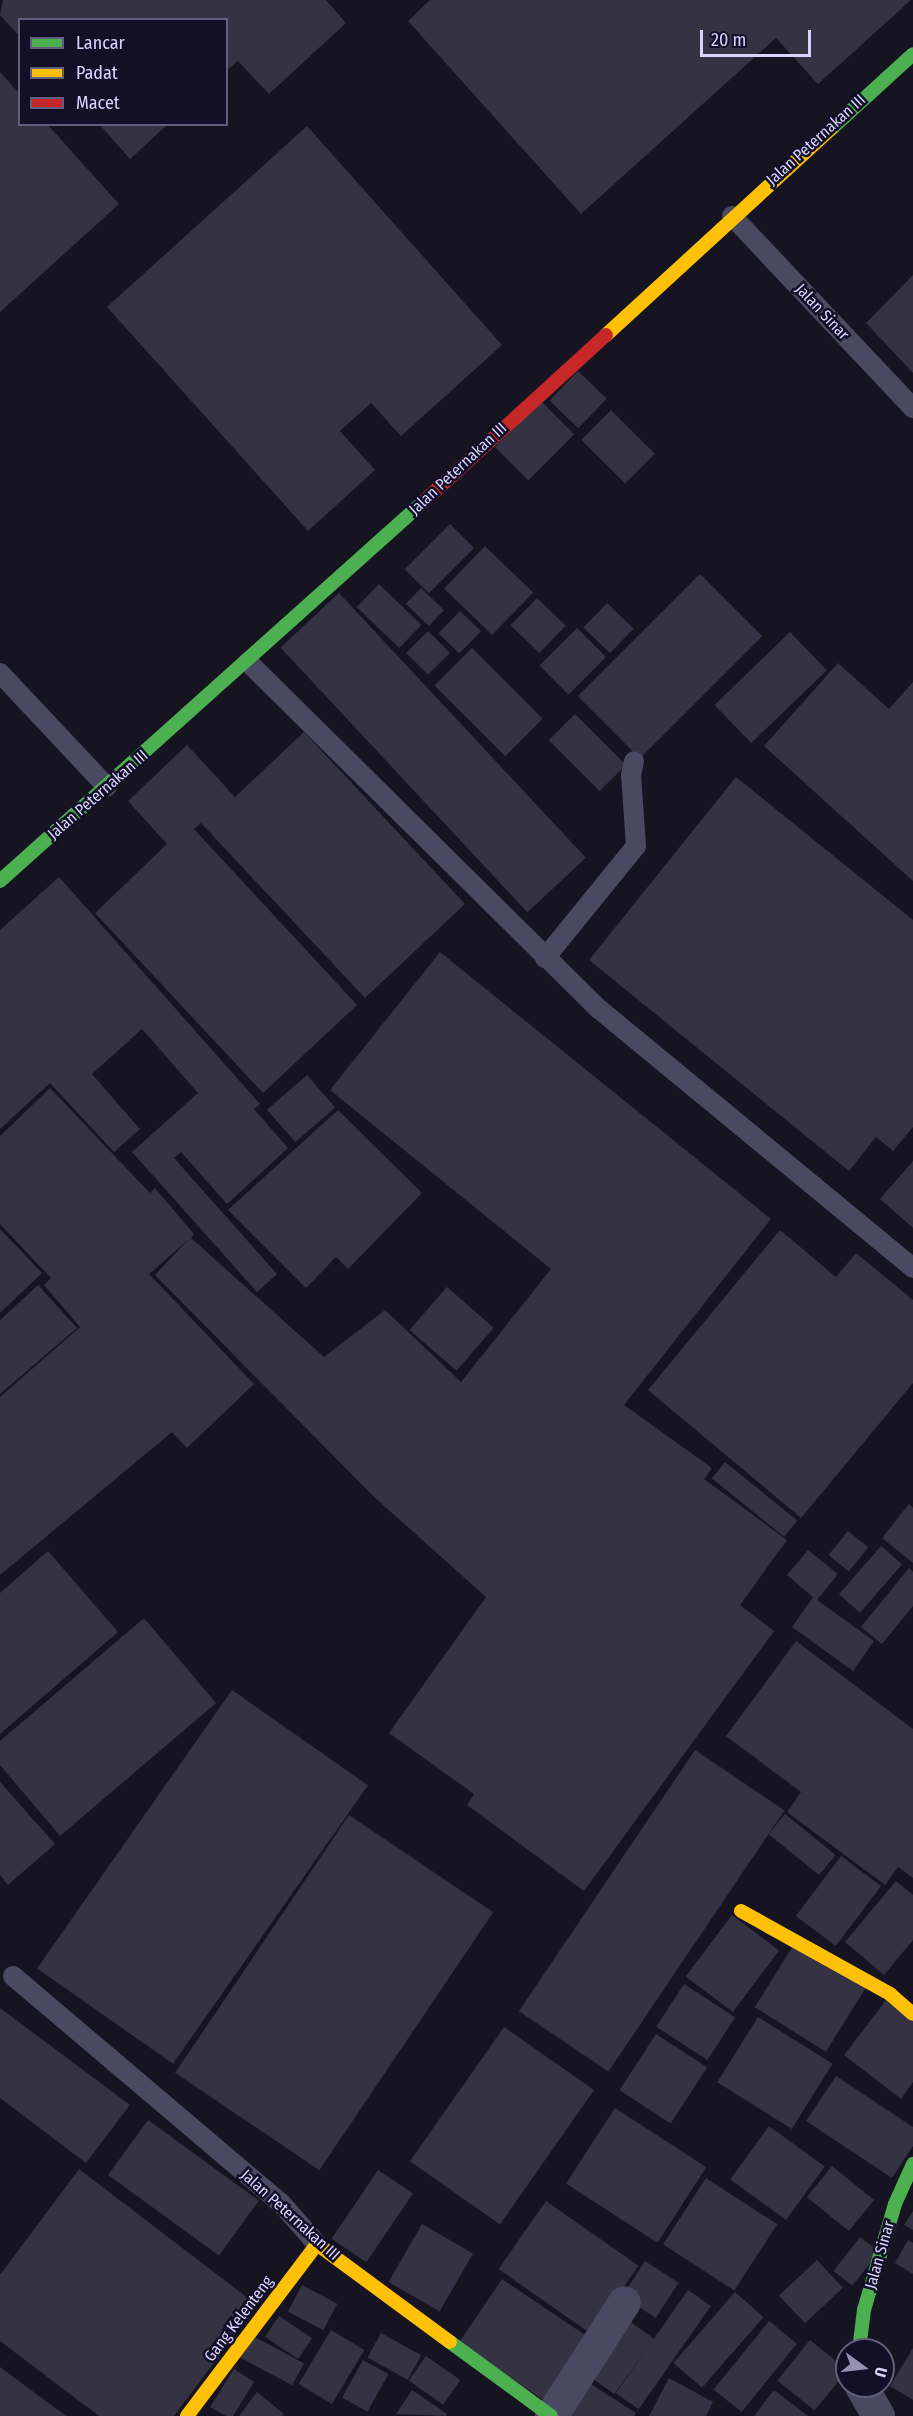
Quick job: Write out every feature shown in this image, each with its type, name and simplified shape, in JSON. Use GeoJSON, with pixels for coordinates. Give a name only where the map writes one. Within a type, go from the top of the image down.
{"type":"FeatureCollection","features":[{"type":"Feature","properties":{"kind":"street","name":"Jalan Peternakan III"},"geometry":{"type":"LineString","coordinates":[[0,881],[248,662],[732,216],[913,54]]}},
{"type":"Feature","properties":{"kind":"street"},"geometry":{"type":"LineString","coordinates":[[741,1911],[890,1994],[913,2014]]}},
{"type":"Feature","properties":{"kind":"street","name":"Jalan Sinar"},"geometry":{"type":"LineString","coordinates":[[860,2338],[864,2310],[895,2204],[913,2164]]}},
{"type":"Feature","properties":{"kind":"street","name":"Jalan Peternakan III"},"geometry":{"type":"LineString","coordinates":[[317,2244],[551,2416]]}},
{"type":"Feature","properties":{"kind":"street","name":"Gang Kelenteng"},"geometry":{"type":"LineString","coordinates":[[187,2416],[317,2244]]}},
{"type":"Feature","properties":{"kind":"street"},"geometry":{"type":"LineString","coordinates":[[551,2416],[624,2302]]}},
{"type":"Feature","properties":{"kind":"street"},"geometry":{"type":"LineString","coordinates":[[868,2398],[878,2416]]}},
{"type":"Feature","properties":{"kind":"lane","name":"Jalan Sinar"},"geometry":{"type":"LineString","coordinates":[[732,216],[913,408]]}},
{"type":"Feature","properties":{"kind":"lane"},"geometry":{"type":"LineString","coordinates":[[248,662],[599,1009],[913,1268]]}},
{"type":"Feature","properties":{"kind":"lane"},"geometry":{"type":"LineString","coordinates":[[0,673],[107,787]]}},
{"type":"Feature","properties":{"kind":"lane"},"geometry":{"type":"LineString","coordinates":[[545,958],[636,846],[630,775],[634,761]]}},
{"type":"Feature","properties":{"kind":"lane","name":"Jalan Peternakan III"},"geometry":{"type":"LineString","coordinates":[[13,1976],[281,2203],[317,2244]]}},
{"type":"Feature","properties":{"kind":"building"},"geometry":{"type":"Polygon","coordinates":[[[3,0],[326,0],[346,23],[269,94],[238,61],[228,69],[228,18],[18,18],[18,35],[0,15],[3,0]]]}},
{"type":"Feature","properties":{"kind":"building"},"geometry":{"type":"Polygon","coordinates":[[[430,0],[911,0],[818,84],[776,38],[581,214],[408,21],[430,0]]]}},
{"type":"Feature","properties":{"kind":"building"},"geometry":{"type":"Polygon","coordinates":[[[0,72],[18,92],[18,126],[49,126],[119,204],[0,312],[0,72]]]}},
{"type":"Feature","properties":{"kind":"building"},"geometry":{"type":"Polygon","coordinates":[[[101,126],[166,126],[130,159],[101,126]]]}},
{"type":"Feature","properties":{"kind":"building"},"geometry":{"type":"Polygon","coordinates":[[[307,126],[502,345],[401,436],[371,403],[340,431],[375,470],[308,531],[107,307],[307,126]]]}},
{"type":"Feature","properties":{"kind":"building"},"geometry":{"type":"Polygon","coordinates":[[[913,275],[913,373],[866,323],[913,275]]]}},
{"type":"Feature","properties":{"kind":"building"},"geometry":{"type":"Polygon","coordinates":[[[578,371],[607,399],[578,428],[550,400],[578,371]]]}},
{"type":"Feature","properties":{"kind":"building"},"geometry":{"type":"Polygon","coordinates":[[[541,401],[574,434],[528,480],[495,447],[541,401]]]}},
{"type":"Feature","properties":{"kind":"building"},"geometry":{"type":"Polygon","coordinates":[[[611,410],[655,454],[625,484],[581,440],[611,410]]]}},
{"type":"Feature","properties":{"kind":"building"},"geometry":{"type":"Polygon","coordinates":[[[450,524],[474,548],[429,593],[405,569],[450,524]]]}},
{"type":"Feature","properties":{"kind":"building"},"geometry":{"type":"Polygon","coordinates":[[[485,546],[533,593],[492,635],[444,588],[485,546]]]}},
{"type":"Feature","properties":{"kind":"building"},"geometry":{"type":"Polygon","coordinates":[[[700,574],[762,636],[640,759],[578,696],[700,574]]]}},
{"type":"Feature","properties":{"kind":"building"},"geometry":{"type":"Polygon","coordinates":[[[379,584],[421,625],[399,648],[357,607],[379,584]]]}},
{"type":"Feature","properties":{"kind":"building"},"geometry":{"type":"Polygon","coordinates":[[[421,588],[444,610],[429,626],[406,604],[421,588]]]}},
{"type":"Feature","properties":{"kind":"building"},"geometry":{"type":"Polygon","coordinates":[[[339,593],[586,858],[527,912],[280,648],[339,593]]]}},
{"type":"Feature","properties":{"kind":"building"},"geometry":{"type":"Polygon","coordinates":[[[537,598],[566,626],[539,653],[511,625],[537,598]]]}},
{"type":"Feature","properties":{"kind":"building"},"geometry":{"type":"Polygon","coordinates":[[[607,603],[634,629],[610,653],[583,627],[607,603]]]}},
{"type":"Feature","properties":{"kind":"building"},"geometry":{"type":"Polygon","coordinates":[[[460,611],[481,631],[459,653],[438,633],[460,611]]]}},
{"type":"Feature","properties":{"kind":"building"},"geometry":{"type":"Polygon","coordinates":[[[577,628],[606,657],[569,694],[540,665],[577,628]]]}},
{"type":"Feature","properties":{"kind":"building"},"geometry":{"type":"Polygon","coordinates":[[[428,631],[450,653],[428,675],[406,653],[428,631]]]}},
{"type":"Feature","properties":{"kind":"building"},"geometry":{"type":"Polygon","coordinates":[[[790,632],[827,670],[751,743],[714,705],[790,632]]]}},
{"type":"Feature","properties":{"kind":"building"},"geometry":{"type":"Polygon","coordinates":[[[472,648],[543,719],[505,756],[435,685],[472,648]]]}},
{"type":"Feature","properties":{"kind":"building"},"geometry":{"type":"Polygon","coordinates":[[[838,663],[889,709],[913,682],[913,881],[764,746],[838,663]]]}},
{"type":"Feature","properties":{"kind":"building"},"geometry":{"type":"Polygon","coordinates":[[[575,714],[626,765],[600,791],[549,740],[575,714]]]}},
{"type":"Feature","properties":{"kind":"building"},"geometry":{"type":"Polygon","coordinates":[[[304,732],[465,904],[365,998],[201,823],[194,829],[357,1005],[263,1093],[95,913],[167,844],[128,801],[187,745],[235,797],[304,732]]]}},
{"type":"Feature","properties":{"kind":"building"},"geometry":{"type":"Polygon","coordinates":[[[736,777],[913,920],[913,1127],[893,1151],[876,1137],[849,1171],[589,960],[736,777]]]}},
{"type":"Feature","properties":{"kind":"building"},"geometry":{"type":"Polygon","coordinates":[[[59,877],[260,1104],[254,1109],[288,1148],[227,1204],[181,1152],[174,1158],[277,1274],[257,1292],[132,1152],[198,1093],[142,1029],[92,1074],[140,1129],[114,1152],[50,1083],[0,1129],[0,930],[59,877]]]}},
{"type":"Feature","properties":{"kind":"building"},"geometry":{"type":"Polygon","coordinates":[[[440,952],[771,1219],[624,1405],[712,1468],[704,1479],[787,1540],[740,1605],[774,1631],[584,1891],[467,1805],[474,1794],[389,1733],[486,1597],[372,1495],[155,1275],[188,1240],[149,1274],[254,1384],[187,1448],[172,1432],[0,1575],[0,1397],[80,1327],[44,1285],[51,1278],[0,1224],[0,1136],[50,1088],[150,1193],[155,1188],[194,1234],[191,1238],[324,1357],[385,1310],[461,1382],[551,1269],[330,1090],[440,952]]]}},
{"type":"Feature","properties":{"kind":"building"},"geometry":{"type":"Polygon","coordinates":[[[307,1075],[335,1107],[295,1142],[267,1110],[307,1075]]]}},
{"type":"Feature","properties":{"kind":"building"},"geometry":{"type":"Polygon","coordinates":[[[338,1110],[422,1193],[348,1269],[336,1257],[306,1288],[228,1210],[338,1110]]]}},
{"type":"Feature","properties":{"kind":"building"},"geometry":{"type":"Polygon","coordinates":[[[913,1161],[913,1228],[880,1199],[913,1161]]]}},
{"type":"Feature","properties":{"kind":"building"},"geometry":{"type":"Polygon","coordinates":[[[0,1229],[42,1273],[0,1313],[0,1229]]]}},
{"type":"Feature","properties":{"kind":"building"},"geometry":{"type":"Polygon","coordinates":[[[780,1230],[836,1277],[856,1253],[913,1300],[913,1383],[801,1518],[648,1390],[780,1230]]]}},
{"type":"Feature","properties":{"kind":"building"},"geometry":{"type":"Polygon","coordinates":[[[38,1285],[77,1328],[0,1394],[0,1320],[38,1285]]]}},
{"type":"Feature","properties":{"kind":"building"},"geometry":{"type":"Polygon","coordinates":[[[447,1287],[494,1328],[456,1371],[410,1330],[447,1287]]]}},
{"type":"Feature","properties":{"kind":"building"},"geometry":{"type":"Polygon","coordinates":[[[725,1462],[797,1521],[784,1537],[712,1478],[725,1462]]]}},
{"type":"Feature","properties":{"kind":"building"},"geometry":{"type":"Polygon","coordinates":[[[909,1504],[913,1508],[913,1563],[882,1538],[909,1504]]]}},
{"type":"Feature","properties":{"kind":"building"},"geometry":{"type":"Polygon","coordinates":[[[848,1531],[868,1547],[849,1571],[828,1555],[848,1531]]]}},
{"type":"Feature","properties":{"kind":"building"},"geometry":{"type":"Polygon","coordinates":[[[881,1546],[902,1564],[860,1613],[839,1594],[881,1546]]]}},
{"type":"Feature","properties":{"kind":"building"},"geometry":{"type":"Polygon","coordinates":[[[808,1550],[838,1574],[817,1600],[874,1641],[853,1671],[792,1627],[813,1597],[787,1575],[808,1550]]]}},
{"type":"Feature","properties":{"kind":"building"},"geometry":{"type":"Polygon","coordinates":[[[48,1551],[118,1632],[0,1734],[0,1593],[48,1551]]]}},
{"type":"Feature","properties":{"kind":"building"},"geometry":{"type":"Polygon","coordinates":[[[909,1568],[913,1572],[913,1606],[882,1644],[861,1627],[909,1568]]]}},
{"type":"Feature","properties":{"kind":"building"},"geometry":{"type":"Polygon","coordinates":[[[144,1618],[216,1703],[60,1836],[0,1765],[0,1741],[144,1618]]]}},
{"type":"Feature","properties":{"kind":"building"},"geometry":{"type":"Polygon","coordinates":[[[796,1641],[913,1729],[913,1878],[898,1867],[885,1885],[787,1812],[801,1792],[726,1736],[796,1641]]]}},
{"type":"Feature","properties":{"kind":"building"},"geometry":{"type":"Polygon","coordinates":[[[232,1690],[368,1785],[173,2064],[37,1969],[232,1690]]]}},
{"type":"Feature","properties":{"kind":"building"},"geometry":{"type":"Polygon","coordinates":[[[695,1750],[785,1810],[608,2072],[519,2011],[695,1750]]]}},
{"type":"Feature","properties":{"kind":"building"},"geometry":{"type":"Polygon","coordinates":[[[0,1782],[55,1844],[8,1885],[0,1875],[0,1782]]]}},
{"type":"Feature","properties":{"kind":"building"},"geometry":{"type":"Polygon","coordinates":[[[785,1814],[836,1855],[819,1875],[769,1834],[785,1814]]]}},
{"type":"Feature","properties":{"kind":"building"},"geometry":{"type":"Polygon","coordinates":[[[349,1815],[493,1912],[319,2170],[175,2073],[349,1815]]]}},
{"type":"Feature","properties":{"kind":"building"},"geometry":{"type":"Polygon","coordinates":[[[841,1856],[881,1886],[836,1946],[796,1916],[841,1856]]]}},
{"type":"Feature","properties":{"kind":"building"},"geometry":{"type":"Polygon","coordinates":[[[896,1881],[913,1895],[913,1940],[884,1975],[845,1942],[896,1881]]]}},
{"type":"Feature","properties":{"kind":"building"},"geometry":{"type":"Polygon","coordinates":[[[732,1915],[779,1951],[733,2012],[686,1976],[732,1915]]]}},
{"type":"Feature","properties":{"kind":"building"},"geometry":{"type":"Polygon","coordinates":[[[796,1941],[867,1986],[826,2052],[755,2007],[796,1941]]]}},
{"type":"Feature","properties":{"kind":"building"},"geometry":{"type":"Polygon","coordinates":[[[684,1984],[735,2017],[707,2060],[656,2027],[684,1984]]]}},
{"type":"Feature","properties":{"kind":"building"},"geometry":{"type":"Polygon","coordinates":[[[887,1999],[913,2018],[913,2082],[901,2099],[844,2055],[887,1999]]]}},
{"type":"Feature","properties":{"kind":"building"},"geometry":{"type":"Polygon","coordinates":[[[0,2008],[130,2105],[86,2163],[0,2098],[0,2008]]]}},
{"type":"Feature","properties":{"kind":"building"},"geometry":{"type":"Polygon","coordinates":[[[758,2017],[833,2064],[792,2129],[717,2082],[758,2017]]]}},
{"type":"Feature","properties":{"kind":"building"},"geometry":{"type":"Polygon","coordinates":[[[504,2027],[594,2090],[500,2224],[410,2161],[504,2027]]]}},
{"type":"Feature","properties":{"kind":"building"},"geometry":{"type":"Polygon","coordinates":[[[656,2034],[707,2067],[671,2123],[620,2090],[656,2034]]]}},
{"type":"Feature","properties":{"kind":"building"},"geometry":{"type":"Polygon","coordinates":[[[836,2076],[913,2127],[913,2146],[892,2178],[806,2121],[836,2076]]]}},
{"type":"Feature","properties":{"kind":"building"},"geometry":{"type":"Polygon","coordinates":[[[615,2108],[706,2167],[657,2243],[566,2183],[615,2108]]]}},
{"type":"Feature","properties":{"kind":"building"},"geometry":{"type":"Polygon","coordinates":[[[148,2120],[259,2201],[219,2256],[108,2175],[148,2120]]]}},
{"type":"Feature","properties":{"kind":"building"},"geometry":{"type":"Polygon","coordinates":[[[769,2126],[825,2167],[786,2220],[730,2179],[769,2126]]]}},
{"type":"Feature","properties":{"kind":"building"},"geometry":{"type":"Polygon","coordinates":[[[832,2166],[874,2200],[849,2231],[807,2197],[832,2166]]]}},
{"type":"Feature","properties":{"kind":"building"},"geometry":{"type":"Polygon","coordinates":[[[79,2169],[257,2305],[174,2416],[99,2416],[0,2341],[0,2275],[79,2169]]]}},
{"type":"Feature","properties":{"kind":"building"},"geometry":{"type":"Polygon","coordinates":[[[378,2170],[413,2193],[366,2262],[332,2239],[378,2170]]]}},
{"type":"Feature","properties":{"kind":"building"},"geometry":{"type":"Polygon","coordinates":[[[706,2178],[777,2224],[734,2291],[663,2244],[706,2178]]]}},
{"type":"Feature","properties":{"kind":"building"},"geometry":{"type":"Polygon","coordinates":[[[546,2201],[639,2266],[591,2334],[498,2269],[546,2201]]]}},
{"type":"Feature","properties":{"kind":"building"},"geometry":{"type":"Polygon","coordinates":[[[913,2211],[913,2230],[904,2225],[913,2211]]]}},
{"type":"Feature","properties":{"kind":"building"},"geometry":{"type":"Polygon","coordinates":[[[422,2224],[473,2254],[440,2312],[388,2282],[422,2224]]]}},
{"type":"Feature","properties":{"kind":"building"},"geometry":{"type":"Polygon","coordinates":[[[860,2237],[879,2252],[852,2286],[834,2271],[860,2237]]]}},
{"type":"Feature","properties":{"kind":"building"},"geometry":{"type":"Polygon","coordinates":[[[908,2240],[913,2243],[913,2274],[895,2263],[908,2240]]]}},
{"type":"Feature","properties":{"kind":"building"},"geometry":{"type":"Polygon","coordinates":[[[817,2260],[843,2288],[805,2323],[779,2295],[817,2260]]]}},
{"type":"Feature","properties":{"kind":"building"},"geometry":{"type":"Polygon","coordinates":[[[645,2261],[679,2283],[656,2318],[622,2296],[645,2261]]]}},
{"type":"Feature","properties":{"kind":"building"},"geometry":{"type":"Polygon","coordinates":[[[502,2279],[597,2343],[553,2407],[459,2343],[502,2279]]]}},
{"type":"Feature","properties":{"kind":"building"},"geometry":{"type":"Polygon","coordinates":[[[302,2285],[337,2304],[323,2330],[288,2311],[302,2285]]]}},
{"type":"Feature","properties":{"kind":"building"},"geometry":{"type":"Polygon","coordinates":[[[688,2290],[711,2306],[639,2409],[616,2393],[688,2290]]]}},
{"type":"Feature","properties":{"kind":"building"},"geometry":{"type":"Polygon","coordinates":[[[735,2292],[764,2317],[702,2388],[673,2363],[735,2292]]]}},
{"type":"Feature","properties":{"kind":"building"},"geometry":{"type":"Polygon","coordinates":[[[621,2315],[654,2339],[614,2394],[581,2370],[621,2315]]]}},
{"type":"Feature","properties":{"kind":"building"},"geometry":{"type":"Polygon","coordinates":[[[279,2316],[312,2338],[298,2359],[265,2337],[279,2316]]]}},
{"type":"Feature","properties":{"kind":"building"},"geometry":{"type":"Polygon","coordinates":[[[769,2321],[797,2344],[742,2412],[714,2389],[769,2321]]]}},
{"type":"Feature","properties":{"kind":"building"},"geometry":{"type":"Polygon","coordinates":[[[331,2330],[364,2350],[332,2404],[299,2384],[331,2330]]]}},
{"type":"Feature","properties":{"kind":"building"},"geometry":{"type":"Polygon","coordinates":[[[381,2333],[421,2355],[408,2380],[367,2357],[381,2333]]]}},
{"type":"Feature","properties":{"kind":"building"},"geometry":{"type":"Polygon","coordinates":[[[251,2335],[304,2363],[292,2385],[239,2357],[251,2335]]]}},
{"type":"Feature","properties":{"kind":"building"},"geometry":{"type":"Polygon","coordinates":[[[810,2340],[835,2360],[835,2385],[815,2411],[777,2380],[810,2340]]]}},
{"type":"Feature","properties":{"kind":"building"},"geometry":{"type":"Polygon","coordinates":[[[913,2348],[913,2400],[895,2389],[895,2378],[913,2348]]]}},
{"type":"Feature","properties":{"kind":"building"},"geometry":{"type":"Polygon","coordinates":[[[426,2356],[460,2380],[443,2405],[409,2381],[426,2356]]]}},
{"type":"Feature","properties":{"kind":"building"},"geometry":{"type":"Polygon","coordinates":[[[363,2360],[388,2374],[368,2412],[342,2398],[363,2360]]]}},
{"type":"Feature","properties":{"kind":"building"},"geometry":{"type":"Polygon","coordinates":[[[0,2367],[66,2416],[0,2416],[0,2367]]]}},
{"type":"Feature","properties":{"kind":"building"},"geometry":{"type":"Polygon","coordinates":[[[234,2369],[254,2382],[233,2416],[226,2416],[210,2407],[234,2369]]]}},
{"type":"Feature","properties":{"kind":"building"},"geometry":{"type":"Polygon","coordinates":[[[669,2378],[713,2402],[706,2416],[649,2416],[669,2378]]]}},
{"type":"Feature","properties":{"kind":"building"},"geometry":{"type":"Polygon","coordinates":[[[583,2379],[636,2413],[634,2416],[568,2416],[583,2379]]]}},
{"type":"Feature","properties":{"kind":"building"},"geometry":{"type":"Polygon","coordinates":[[[412,2390],[447,2414],[446,2416],[396,2414],[412,2390]]]}},
{"type":"Feature","properties":{"kind":"building"},"geometry":{"type":"Polygon","coordinates":[[[774,2390],[808,2416],[754,2416],[774,2390]]]}},
{"type":"Feature","properties":{"kind":"building"},"geometry":{"type":"Polygon","coordinates":[[[257,2392],[284,2414],[282,2416],[239,2416],[257,2392]]]}},
{"type":"Feature","properties":{"kind":"traffic: fast"},"geometry":{"type":"LineString","coordinates":[[831,129],[913,54]]}},
{"type":"Feature","properties":{"kind":"traffic: fast"},"geometry":{"type":"LineString","coordinates":[[0,881],[422,503]]}},
{"type":"Feature","properties":{"kind":"traffic: fast"},"geometry":{"type":"LineString","coordinates":[[860,2338],[864,2310],[895,2204],[913,2164]]}},
{"type":"Feature","properties":{"kind":"traffic: fast"},"geometry":{"type":"LineString","coordinates":[[450,2342],[551,2416]]}},
{"type":"Feature","properties":{"kind":"traffic: slow"},"geometry":{"type":"LineString","coordinates":[[606,335],[831,129]]}},
{"type":"Feature","properties":{"kind":"traffic: slow"},"geometry":{"type":"LineString","coordinates":[[741,1911],[890,1994],[913,2014]]}},
{"type":"Feature","properties":{"kind":"traffic: slow"},"geometry":{"type":"LineString","coordinates":[[187,2416],[317,2244],[450,2342]]}},
{"type":"Feature","properties":{"kind":"traffic: jam"},"geometry":{"type":"LineString","coordinates":[[422,503],[606,335]]}}]}
